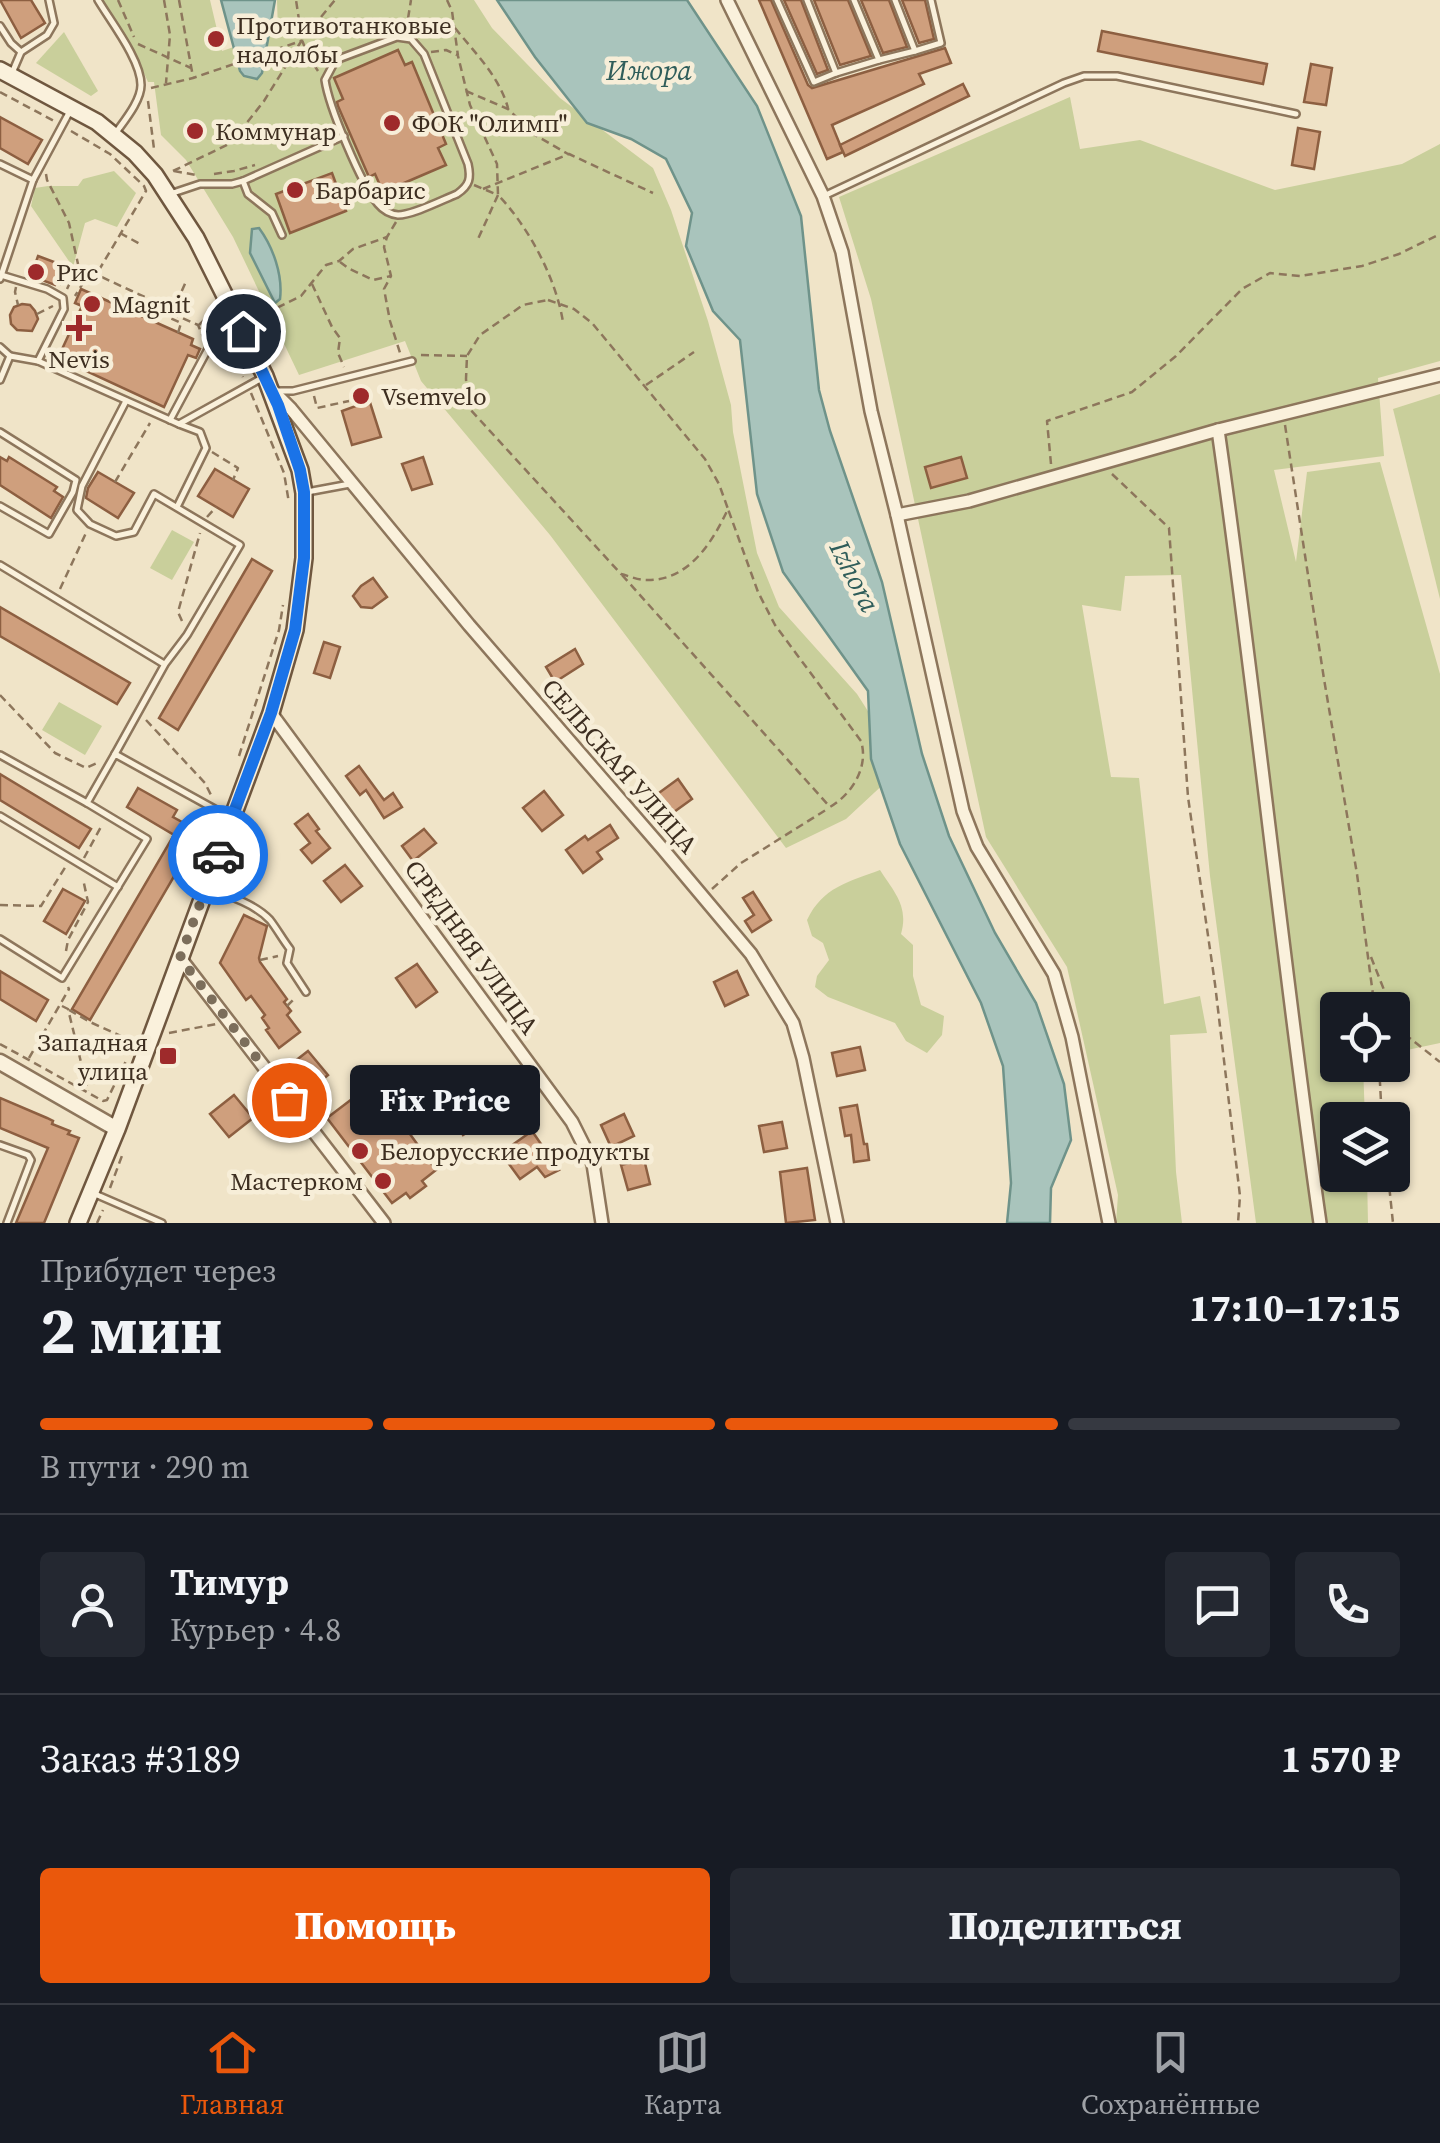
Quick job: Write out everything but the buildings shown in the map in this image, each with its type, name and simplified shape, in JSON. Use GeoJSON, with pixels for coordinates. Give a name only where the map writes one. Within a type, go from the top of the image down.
{"type":"FeatureCollection","features":[{"type":"Feature","properties":{"kind":"main road"},"geometry":{"type":"LineString","coordinates":[[5,73],[114,135],[135,152],[168,194],[196,238],[268,383],[300,470],[304,492],[304,558],[295,630],[271,713],[225,815],[206,888],[117,1130],[99,1196],[78,1223]]}},
{"type":"Feature","properties":{"kind":"street"},"geometry":{"type":"LineString","coordinates":[[726,0],[823,196],[842,252],[870,410],[963,810],[977,847],[1054,974],[1072,1037],[1109,1223]]}},
{"type":"Feature","properties":{"kind":"street"},"geometry":{"type":"LineString","coordinates":[[897,515],[969,501],[1218,430],[1440,375]]}},
{"type":"Feature","properties":{"kind":"street","name":"СЕЛЬСКАЯ УЛИЦА"},"geometry":{"type":"LineString","coordinates":[[268,383],[481,640],[751,954],[793,1024],[837,1223]]}},
{"type":"Feature","properties":{"kind":"street"},"geometry":{"type":"LineString","coordinates":[[1218,430],[1244,608],[1298,1071],[1320,1223]]}},
{"type":"Feature","properties":{"kind":"street","name":"СРЕДНЯЯ УЛИЦА"},"geometry":{"type":"LineString","coordinates":[[271,713],[572,1122],[592,1164],[602,1223]]}},
{"type":"Feature","properties":{"kind":"street"},"geometry":{"type":"LineString","coordinates":[[180,958],[384,1223]]}},
{"type":"Feature","properties":{"kind":"street"},"geometry":{"type":"LineString","coordinates":[[0,1062],[117,1130]]}},
{"type":"Feature","properties":{"kind":"lane"},"geometry":{"type":"LineString","coordinates":[[98,0],[136,64],[141,85],[138,98],[114,135]]}},
{"type":"Feature","properties":{"kind":"lane"},"geometry":{"type":"LineString","coordinates":[[777,0],[814,82],[941,43],[931,0]]}},
{"type":"Feature","properties":{"kind":"lane"},"geometry":{"type":"LineString","coordinates":[[807,0],[836,73]]}},
{"type":"Feature","properties":{"kind":"lane"},"geometry":{"type":"LineString","coordinates":[[854,0],[879,60]]}},
{"type":"Feature","properties":{"kind":"lane"},"geometry":{"type":"LineString","coordinates":[[894,0],[915,51]]}},
{"type":"Feature","properties":{"kind":"lane"},"geometry":{"type":"LineString","coordinates":[[5,73],[21,52],[47,35],[54,23],[51,1]]}},
{"type":"Feature","properties":{"kind":"lane"},"geometry":{"type":"LineString","coordinates":[[0,26],[21,52]]}},
{"type":"Feature","properties":{"kind":"lane"},"geometry":{"type":"LineString","coordinates":[[398,37],[417,44],[424,54],[468,164],[469,183],[457,194],[401,215],[388,213],[375,200],[344,136],[325,80],[329,69],[341,58],[398,37]]}},
{"type":"Feature","properties":{"kind":"lane"},"geometry":{"type":"LineString","coordinates":[[823,196],[1084,76],[1117,76],[1296,114]]}},
{"type":"Feature","properties":{"kind":"lane"},"geometry":{"type":"LineString","coordinates":[[38,361],[64,309],[64,295],[19,279],[1,277],[33,180],[72,108]]}},
{"type":"Feature","properties":{"kind":"lane"},"geometry":{"type":"LineString","coordinates":[[168,194],[200,184],[242,181],[344,136]]}},
{"type":"Feature","properties":{"kind":"lane"},"geometry":{"type":"LineString","coordinates":[[0,164],[33,180]]}},
{"type":"Feature","properties":{"kind":"lane"},"geometry":{"type":"LineString","coordinates":[[242,181],[248,194],[272,213],[282,235]]}},
{"type":"Feature","properties":{"kind":"lane"},"geometry":{"type":"LineString","coordinates":[[0,347],[10,356],[38,361],[200,432],[206,448],[177,507]]}},
{"type":"Feature","properties":{"kind":"lane"},"geometry":{"type":"LineString","coordinates":[[170,420],[210,350]]}},
{"type":"Feature","properties":{"kind":"lane"},"geometry":{"type":"LineString","coordinates":[[0,380],[10,356]]}},
{"type":"Feature","properties":{"kind":"lane"},"geometry":{"type":"LineString","coordinates":[[179,424],[248,386],[268,383],[293,392],[412,361]]}},
{"type":"Feature","properties":{"kind":"lane"},"geometry":{"type":"LineString","coordinates":[[86,803],[165,664],[187,636],[240,545],[154,494],[134,532],[116,536],[90,524],[78,510],[82,486],[126,401]]}},
{"type":"Feature","properties":{"kind":"lane"},"geometry":{"type":"LineString","coordinates":[[0,432],[76,480],[49,534],[0,506]]}},
{"type":"Feature","properties":{"kind":"lane"},"geometry":{"type":"LineString","coordinates":[[304,492],[353,484]]}},
{"type":"Feature","properties":{"kind":"lane"},"geometry":{"type":"LineString","coordinates":[[0,564],[165,664]]}},
{"type":"Feature","properties":{"kind":"lane"},"geometry":{"type":"LineString","coordinates":[[114,754],[225,815]]}},
{"type":"Feature","properties":{"kind":"lane"},"geometry":{"type":"LineString","coordinates":[[0,755],[147,839],[62,978],[0,939]]}},
{"type":"Feature","properties":{"kind":"lane"},"geometry":{"type":"LineString","coordinates":[[0,816],[118,887]]}},
{"type":"Feature","properties":{"kind":"lane"},"geometry":{"type":"LineString","coordinates":[[206,888],[226,894],[270,920],[290,949],[287,963],[305,991]]}},
{"type":"Feature","properties":{"kind":"lane"},"geometry":{"type":"LineString","coordinates":[[0,1146],[32,1160],[6,1223]]}},
{"type":"Feature","properties":{"kind":"lane"},"geometry":{"type":"LineString","coordinates":[[99,1196],[162,1223]]}},
{"type":"Feature","properties":{"kind":"path"},"geometry":{"type":"LineString","coordinates":[[118,0],[137,44],[192,68]]}},
{"type":"Feature","properties":{"kind":"path"},"geometry":{"type":"LineString","coordinates":[[164,0],[170,35],[166,84]]}},
{"type":"Feature","properties":{"kind":"path"},"geometry":{"type":"LineString","coordinates":[[179,0],[193,78]]}},
{"type":"Feature","properties":{"kind":"path"},"geometry":{"type":"LineString","coordinates":[[296,0],[302,40],[325,80]]}},
{"type":"Feature","properties":{"kind":"path"},"geometry":{"type":"LineString","coordinates":[[263,162],[202,176],[173,171],[231,143],[264,101],[302,40],[335,0]]}},
{"type":"Feature","properties":{"kind":"path"},"geometry":{"type":"LineString","coordinates":[[405,38],[411,0]]}},
{"type":"Feature","properties":{"kind":"path"},"geometry":{"type":"LineString","coordinates":[[447,0],[466,91],[497,164],[498,195],[478,238]]}},
{"type":"Feature","properties":{"kind":"path"},"geometry":{"type":"LineString","coordinates":[[454,27],[494,76],[508,109]]}},
{"type":"Feature","properties":{"kind":"path"},"geometry":{"type":"LineString","coordinates":[[154,149],[147,104],[149,88],[193,78],[302,40]]}},
{"type":"Feature","properties":{"kind":"path"},"geometry":{"type":"LineString","coordinates":[[424,54],[446,50],[458,56]]}},
{"type":"Feature","properties":{"kind":"path"},"geometry":{"type":"LineString","coordinates":[[466,91],[508,109],[535,135],[569,154],[653,193]]}},
{"type":"Feature","properties":{"kind":"path"},"geometry":{"type":"LineString","coordinates":[[0,92],[110,154],[146,191],[96,275],[83,283],[75,296]]}},
{"type":"Feature","properties":{"kind":"path"},"geometry":{"type":"LineString","coordinates":[[483,189],[569,154]]}},
{"type":"Feature","properties":{"kind":"path"},"geometry":{"type":"LineString","coordinates":[[37,314],[64,295],[78,266],[69,224],[47,180],[45,157]]}},
{"type":"Feature","properties":{"kind":"path"},"geometry":{"type":"LineString","coordinates":[[469,183],[498,195],[518,216],[553,282],[563,322]]}},
{"type":"Feature","properties":{"kind":"path"},"geometry":{"type":"LineString","coordinates":[[401,215],[384,247],[390,276],[384,289],[401,358]]}},
{"type":"Feature","properties":{"kind":"path"},"geometry":{"type":"LineString","coordinates":[[120,233],[140,244]]}},
{"type":"Feature","properties":{"kind":"path"},"geometry":{"type":"LineString","coordinates":[[1053,476],[1047,421],[1132,392],[1176,356],[1242,290],[1270,273],[1300,276],[1362,266],[1440,234]]}},
{"type":"Feature","properties":{"kind":"path"},"geometry":{"type":"LineString","coordinates":[[254,319],[301,296],[326,266],[353,248],[387,236]]}},
{"type":"Feature","properties":{"kind":"path"},"geometry":{"type":"LineString","coordinates":[[339,260],[373,280],[390,276]]}},
{"type":"Feature","properties":{"kind":"path"},"geometry":{"type":"LineString","coordinates":[[78,266],[150,298],[184,321],[198,325],[210,350],[236,360]]}},
{"type":"Feature","properties":{"kind":"path"},"geometry":{"type":"LineString","coordinates":[[58,278],[64,295]]}},
{"type":"Feature","properties":{"kind":"path"},"geometry":{"type":"LineString","coordinates":[[18,305],[15,292],[19,279]]}},
{"type":"Feature","properties":{"kind":"path"},"geometry":{"type":"LineString","coordinates":[[172,313],[187,279]]}},
{"type":"Feature","properties":{"kind":"path"},"geometry":{"type":"LineString","coordinates":[[312,283],[340,338],[338,353],[346,373]]}},
{"type":"Feature","properties":{"kind":"path"},"geometry":{"type":"LineString","coordinates":[[144,318],[150,298]]}},
{"type":"Feature","properties":{"kind":"path"},"geometry":{"type":"LineString","coordinates":[[703,897],[741,864],[830,808],[851,790],[865,754],[861,741],[775,624],[758,592],[719,484],[705,458],[592,323],[560,303],[548,300],[524,304],[480,335],[468,356],[468,407],[830,808]]}},
{"type":"Feature","properties":{"kind":"path"},"geometry":{"type":"LineString","coordinates":[[198,325],[219,314]]}},
{"type":"Feature","properties":{"kind":"path"},"geometry":{"type":"LineString","coordinates":[[178,332],[184,321]]}},
{"type":"Feature","properties":{"kind":"path"},"geometry":{"type":"LineString","coordinates":[[224,329],[284,472],[290,508]]}},
{"type":"Feature","properties":{"kind":"path"},"geometry":{"type":"LineString","coordinates":[[644,386],[694,352]]}},
{"type":"Feature","properties":{"kind":"path"},"geometry":{"type":"LineString","coordinates":[[313,389],[317,408],[348,401]]}},
{"type":"Feature","properties":{"kind":"path"},"geometry":{"type":"LineString","coordinates":[[115,482],[156,414]]}},
{"type":"Feature","properties":{"kind":"path"},"geometry":{"type":"LineString","coordinates":[[1283,414],[1373,992]]}},
{"type":"Feature","properties":{"kind":"path"},"geometry":{"type":"LineString","coordinates":[[206,448],[238,468],[233,480]]}},
{"type":"Feature","properties":{"kind":"path"},"geometry":{"type":"LineString","coordinates":[[1101,463],[1169,528],[1188,797],[1222,1042],[1240,1196],[1238,1223]]}},
{"type":"Feature","properties":{"kind":"path"},"geometry":{"type":"LineString","coordinates":[[187,636],[178,612],[202,522],[216,507]]}},
{"type":"Feature","properties":{"kind":"path"},"geometry":{"type":"LineString","coordinates":[[621,574],[645,580],[671,576],[694,562],[715,536],[728,510]]}},
{"type":"Feature","properties":{"kind":"path"},"geometry":{"type":"LineString","coordinates":[[56,600],[90,524]]}},
{"type":"Feature","properties":{"kind":"path"},"geometry":{"type":"LineString","coordinates":[[238,758],[279,630],[284,594]]}},
{"type":"Feature","properties":{"kind":"path"},"geometry":{"type":"LineString","coordinates":[[0,696],[55,753],[86,768],[114,754]]}},
{"type":"Feature","properties":{"kind":"path"},"geometry":{"type":"LineString","coordinates":[[138,712],[205,783],[225,815]]}},
{"type":"Feature","properties":{"kind":"path"},"geometry":{"type":"LineString","coordinates":[[28,1060],[69,988],[62,978],[68,940],[88,902],[80,864],[108,815]]}},
{"type":"Feature","properties":{"kind":"path"},"geometry":{"type":"LineString","coordinates":[[0,906],[42,906],[70,859]]}},
{"type":"Feature","properties":{"kind":"path"},"geometry":{"type":"LineString","coordinates":[[1368,951],[1384,992]]}},
{"type":"Feature","properties":{"kind":"path"},"geometry":{"type":"LineString","coordinates":[[260,960],[289,954]]}},
{"type":"Feature","properties":{"kind":"path"},"geometry":{"type":"LineString","coordinates":[[287,1006],[305,991]]}},
{"type":"Feature","properties":{"kind":"path"},"geometry":{"type":"LineString","coordinates":[[61,1005],[134,1042]]}},
{"type":"Feature","properties":{"kind":"path"},"geometry":{"type":"LineString","coordinates":[[68,1009],[88,1092]]}},
{"type":"Feature","properties":{"kind":"path"},"geometry":{"type":"LineString","coordinates":[[168,1033],[217,1024]]}},
{"type":"Feature","properties":{"kind":"path"},"geometry":{"type":"LineString","coordinates":[[1410,1038],[1440,1062]]}},
{"type":"Feature","properties":{"kind":"path"},"geometry":{"type":"LineString","coordinates":[[0,1044],[103,1102],[108,1100],[128,1056]]}},
{"type":"Feature","properties":{"kind":"path"},"geometry":{"type":"LineString","coordinates":[[97,1223],[99,1196],[126,1147]]}},
{"type":"Feature","properties":{"kind":"path"},"geometry":{"type":"LineString","coordinates":[[1390,1192],[1393,1223]]}},
{"type":"Feature","properties":{"kind":"green space"},"geometry":{"type":"Polygon","coordinates":[[[103,0],[210,0],[222,51],[278,32],[277,0],[474,0],[492,28],[560,98],[653,168],[708,321],[731,405],[757,553],[779,607],[857,694],[903,766],[846,819],[786,848],[550,535],[421,381],[405,341],[299,375],[233,237],[186,160],[161,135],[154,82],[148,82],[103,0]]]}},
{"type":"Feature","properties":{"kind":"green space"},"geometry":{"type":"Polygon","coordinates":[[[64,32],[98,91],[91,96],[36,63],[64,32]]]}},
{"type":"Feature","properties":{"kind":"green space"},"geometry":{"type":"Polygon","coordinates":[[[1070,97],[1080,149],[1140,140],[1275,190],[1402,164],[1440,144],[1440,361],[1378,378],[1384,456],[1274,470],[1296,562],[1307,472],[1380,462],[1440,674],[1440,1043],[1410,1049],[1410,992],[1320,992],[1320,1082],[1364,1082],[1364,1102],[1320,1102],[1320,1192],[1367,1192],[1368,1223],[1256,1223],[1210,876],[1181,575],[1125,576],[1121,611],[1082,605],[1111,777],[1139,778],[1164,1004],[1200,996],[1207,1033],[1170,1035],[1182,1223],[1116,1223],[1118,1195],[1067,967],[986,837],[871,299],[839,197],[1070,97]]]}},
{"type":"Feature","properties":{"kind":"green space"},"geometry":{"type":"Polygon","coordinates":[[[114,171],[136,193],[117,227],[95,219],[85,223],[73,267],[31,206],[35,188],[78,186],[83,179],[114,171]]]}},
{"type":"Feature","properties":{"kind":"green space"},"geometry":{"type":"Polygon","coordinates":[[[1440,394],[1440,599],[1393,409],[1440,394]]]}},
{"type":"Feature","properties":{"kind":"green space"},"geometry":{"type":"Polygon","coordinates":[[[172,530],[194,542],[172,580],[150,568],[172,530]]]}},
{"type":"Feature","properties":{"kind":"green space"},"geometry":{"type":"Polygon","coordinates":[[[59,702],[102,726],[85,755],[42,730],[59,702]]]}},
{"type":"Feature","properties":{"kind":"green space"},"geometry":{"type":"Polygon","coordinates":[[[880,870],[902,907],[901,934],[913,945],[913,976],[921,1005],[944,1016],[942,1035],[927,1053],[906,1041],[895,1023],[828,997],[815,987],[817,976],[829,960],[823,943],[812,936],[807,920],[813,909],[847,882],[880,870]]]}},
{"type":"Feature","properties":{"kind":"water"},"geometry":{"type":"Polygon","coordinates":[[[221,0],[275,0],[262,73],[257,79],[240,71],[221,0]]]}},
{"type":"Feature","properties":{"kind":"water","name":"Ижора"},"geometry":{"type":"Polygon","coordinates":[[[497,0],[687,0],[757,106],[801,216],[819,390],[882,582],[922,754],[949,836],[995,933],[1036,1003],[1064,1084],[1071,1140],[1051,1188],[1050,1223],[1007,1223],[1011,1183],[1003,1066],[981,1003],[900,844],[871,759],[868,691],[783,572],[757,494],[740,340],[713,311],[686,246],[692,213],[666,159],[631,139],[587,123],[497,0]]]}},
{"type":"Feature","properties":{"kind":"water"},"geometry":{"type":"Polygon","coordinates":[[[259,228],[273,252],[278,271],[281,290],[275,303],[250,253],[252,229],[259,228]]]}},
{"type":"Feature","properties":{"kind":"way so far"},"geometry":{"type":"LineString","coordinates":[[218,855],[180,958],[289,1100]]}},
{"type":"Feature","properties":{"kind":"place","name":"Противотанковые надолбы"},"geometry":{"type":"Point","coordinates":[216,39]}},
{"type":"Feature","properties":{"kind":"place","name":"ФОК \"Олимп\""},"geometry":{"type":"Point","coordinates":[392,123]}},
{"type":"Feature","properties":{"kind":"place","name":"Коммунар"},"geometry":{"type":"Point","coordinates":[195,131]}},
{"type":"Feature","properties":{"kind":"place","name":"Барбарис"},"geometry":{"type":"Point","coordinates":[295,190]}},
{"type":"Feature","properties":{"kind":"place","name":"Рис"},"geometry":{"type":"Point","coordinates":[36,272]}},
{"type":"Feature","properties":{"kind":"place","name":"Magnit"},"geometry":{"type":"Point","coordinates":[92,304]}},
{"type":"Feature","properties":{"kind":"place","name":"Nevis"},"geometry":{"type":"Point","coordinates":[79,328]}},
{"type":"Feature","properties":{"kind":"place","name":"Vsemvelo"},"geometry":{"type":"Point","coordinates":[361,396]}},
{"type":"Feature","properties":{"kind":"place","name":"Западная улица"},"geometry":{"type":"Point","coordinates":[168,1056]}},
{"type":"Feature","properties":{"kind":"place","name":"Fix Price"},"geometry":{"type":"Point","coordinates":[289,1100]}},
{"type":"Feature","properties":{"kind":"place","name":"Белорусские продукты"},"geometry":{"type":"Point","coordinates":[360,1151]}},
{"type":"Feature","properties":{"kind":"place","name":"Мастерком"},"geometry":{"type":"Point","coordinates":[383,1181]}},
{"type":"Feature","properties":{"kind":"route"},"geometry":{"type":"LineString","coordinates":[[218,855],[271,713],[295,630],[304,558],[300,470],[278,405],[243,331]]}},
{"type":"Feature","properties":{"kind":"water label","name":"Izhora"},"geometry":{"type":"Point","coordinates":[855,576]}}]}
